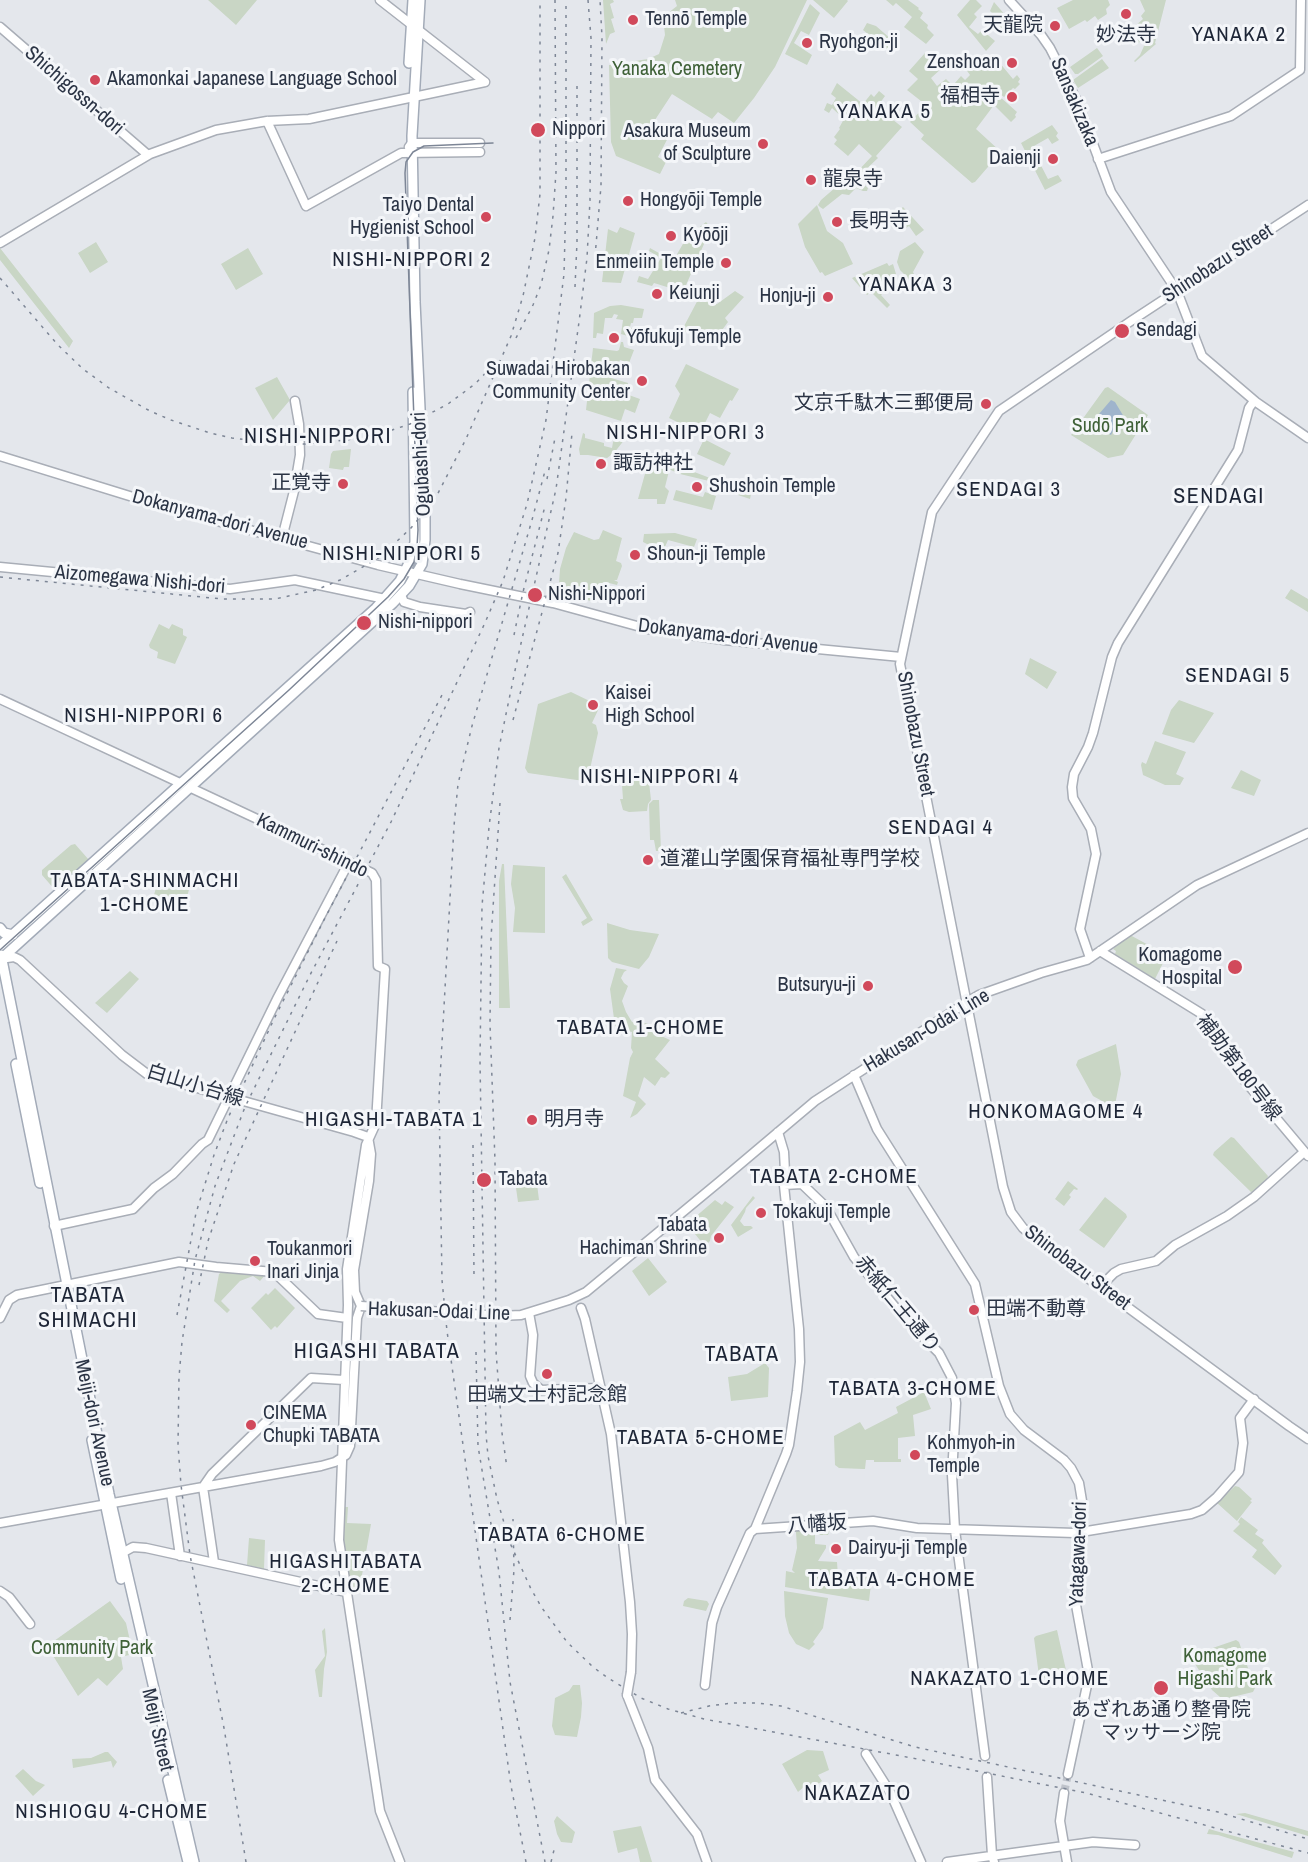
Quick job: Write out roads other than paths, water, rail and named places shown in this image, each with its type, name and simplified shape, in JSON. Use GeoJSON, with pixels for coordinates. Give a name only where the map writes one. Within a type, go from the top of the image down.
{"type":"FeatureCollection","features":[{"type":"Feature","properties":{"kind":"main road","name":"Ogubashi-dori"},"geometry":{"type":"LineString","coordinates":[[413,0],[415,27]]}},
{"type":"Feature","properties":{"kind":"main road","name":"Ogubashi-dori"},"geometry":{"type":"LineString","coordinates":[[5,942],[385,599],[406,572],[413,551],[415,529],[410,97],[415,27],[420,0]]}},
{"type":"Feature","properties":{"kind":"main road","name":"Ogubashi-dori"},"geometry":{"type":"LineString","coordinates":[[1,959],[401,595],[417,575],[424,553],[425,523],[410,149]]}},
{"type":"Feature","properties":{"kind":"main road"},"geometry":{"type":"LineString","coordinates":[[0,928],[5,942]]}},
{"type":"Feature","properties":{"kind":"main road","name":"Meiji-dori Avenue"},"geometry":{"type":"LineString","coordinates":[[5,942],[1,959],[54,1226],[63,1286]]}},
{"type":"Feature","properties":{"kind":"main road","name":"Meiji-dori Avenue"},"geometry":{"type":"LineString","coordinates":[[0,982],[108,1504],[188,1862]]}},
{"type":"Feature","properties":{"kind":"main road","name":"Meiji-dori Avenue"},"geometry":{"type":"LineString","coordinates":[[108,1504],[122,1553],[194,1862]]}},
{"type":"Feature","properties":{"kind":"street"},"geometry":{"type":"LineString","coordinates":[[0,243],[148,155],[216,130],[267,121],[303,120],[485,82],[380,0]]}},
{"type":"Feature","properties":{"kind":"street","name":"Sansakizaka"},"geometry":{"type":"LineString","coordinates":[[1009,0],[1050,48],[1077,101],[1111,192],[1177,291],[1202,356],[1254,401],[1308,438]]}},
{"type":"Feature","properties":{"kind":"street"},"geometry":{"type":"LineString","coordinates":[[1098,159],[1231,116],[1300,70],[1301,0]]}},
{"type":"Feature","properties":{"kind":"street","name":"Shichigossn-dori"},"geometry":{"type":"LineString","coordinates":[[0,27],[148,155]]}},
{"type":"Feature","properties":{"kind":"street"},"geometry":{"type":"LineString","coordinates":[[267,121],[306,206],[396,154],[410,149],[480,147]]}},
{"type":"Feature","properties":{"kind":"street","name":"Shinobazu Street"},"geometry":{"type":"LineString","coordinates":[[1308,205],[995,415],[932,512],[901,657],[901,668],[1003,1187],[1011,1212],[1018,1223],[1037,1240],[1308,1439]]}},
{"type":"Feature","properties":{"kind":"street"},"geometry":{"type":"LineString","coordinates":[[282,538],[300,455],[299,424],[295,401]]}},
{"type":"Feature","properties":{"kind":"street"},"geometry":{"type":"LineString","coordinates":[[1090,958],[1080,929],[1096,854],[1091,830],[1073,798],[1074,774],[1093,733],[1112,657],[1118,643],[1238,450],[1249,408],[1254,401]]}},
{"type":"Feature","properties":{"kind":"street","name":"Dokanyama-dori Avenue"},"geometry":{"type":"LineString","coordinates":[[0,456],[180,510],[417,575],[549,602],[648,629],[724,640],[901,657]]}},
{"type":"Feature","properties":{"kind":"street","name":"Aizomegawa Nishi-dori"},"geometry":{"type":"LineString","coordinates":[[0,567],[230,589],[296,580],[385,599]]}},
{"type":"Feature","properties":{"kind":"street"},"geometry":{"type":"LineString","coordinates":[[401,595],[404,602],[408,604],[466,614],[470,612]]}},
{"type":"Feature","properties":{"kind":"street"},"geometry":{"type":"LineString","coordinates":[[0,699],[180,783]]}},
{"type":"Feature","properties":{"kind":"street","name":"Kammuri-shindo"},"geometry":{"type":"LineString","coordinates":[[190,788],[372,873],[376,878],[378,966],[385,969],[376,1123],[368,1137]]}},
{"type":"Feature","properties":{"kind":"street","name":"Hakusan-Odai Line"},"geometry":{"type":"LineString","coordinates":[[342,1458],[350,1446],[357,1317],[361,1306],[512,1317],[578,1297],[815,1101],[967,1002],[979,995],[1090,958],[1197,885],[1308,833]]}},
{"type":"Feature","properties":{"kind":"street"},"geometry":{"type":"LineString","coordinates":[[54,1226],[130,1210],[173,1174],[201,1144],[208,1140],[278,997],[349,862]]}},
{"type":"Feature","properties":{"kind":"street","name":"補助第180号線"},"geometry":{"type":"LineString","coordinates":[[1100,951],[1202,1014],[1245,1081],[1306,1154]]}},
{"type":"Feature","properties":{"kind":"street","name":"白山小台線"},"geometry":{"type":"LineString","coordinates":[[1,959],[15,957],[140,1070],[158,1078],[318,1121],[368,1137]]}},
{"type":"Feature","properties":{"kind":"street","name":"Yatagawa-dori"},"geometry":{"type":"LineString","coordinates":[[854,1075],[877,1129],[975,1284],[997,1379],[1008,1411],[1020,1427],[1059,1455],[1075,1474],[1079,1483],[1082,1499],[1077,1611],[1089,1676],[1068,1774]]}},
{"type":"Feature","properties":{"kind":"street"},"geometry":{"type":"LineString","coordinates":[[705,1685],[712,1623],[717,1607],[750,1533],[755,1529],[789,1445],[800,1362],[798,1314],[784,1180],[784,1152],[778,1132]]}},
{"type":"Feature","properties":{"kind":"street"},"geometry":{"type":"LineString","coordinates":[[361,1306],[355,1292],[354,1270],[369,1181],[371,1154],[368,1137]]}},
{"type":"Feature","properties":{"kind":"street"},"geometry":{"type":"LineString","coordinates":[[368,1137],[348,1264],[339,1540],[382,1821],[400,1862]]}},
{"type":"Feature","properties":{"kind":"street"},"geometry":{"type":"LineString","coordinates":[[1100,1287],[1121,1269],[1156,1261],[1175,1245],[1227,1216],[1306,1154]]}},
{"type":"Feature","properties":{"kind":"street","name":"赤紙仁王通り"},"geometry":{"type":"LineString","coordinates":[[784,1180],[802,1184],[822,1202],[859,1263],[904,1318],[939,1353],[950,1371],[956,1403],[952,1475],[955,1530],[985,1755]]}},
{"type":"Feature","properties":{"kind":"street"},"geometry":{"type":"LineString","coordinates":[[0,1318],[12,1297],[179,1262],[277,1273],[318,1314],[347,1318]]}},
{"type":"Feature","properties":{"kind":"street"},"geometry":{"type":"LineString","coordinates":[[581,1308],[611,1434],[632,1634],[631,1672],[627,1695],[646,1742],[655,1780],[697,1834],[707,1862]]}},
{"type":"Feature","properties":{"kind":"street"},"geometry":{"type":"LineString","coordinates":[[529,1313],[533,1335],[530,1376],[533,1383],[542,1390],[600,1388]]}},
{"type":"Feature","properties":{"kind":"street"},"geometry":{"type":"LineString","coordinates":[[214,1562],[203,1487],[213,1472],[311,1378],[344,1380]]}},
{"type":"Feature","properties":{"kind":"street","name":"八幡坂"},"geometry":{"type":"LineString","coordinates":[[755,1529],[873,1521],[917,1528],[1045,1534],[1079,1533],[1191,1514],[1202,1510],[1217,1497],[1239,1472],[1243,1443],[1240,1418],[1254,1399]]}},
{"type":"Feature","properties":{"kind":"street"},"geometry":{"type":"LineString","coordinates":[[0,1523],[321,1466],[342,1458]]}},
{"type":"Feature","properties":{"kind":"street"},"geometry":{"type":"LineString","coordinates":[[171,1493],[180,1556]]}},
{"type":"Feature","properties":{"kind":"street"},"geometry":{"type":"LineString","coordinates":[[122,1553],[138,1547],[346,1592]]}},
{"type":"Feature","properties":{"kind":"street"},"geometry":{"type":"LineString","coordinates":[[0,1591],[13,1601],[30,1624]]}},
{"type":"Feature","properties":{"kind":"street"},"geometry":{"type":"LineString","coordinates":[[866,1754],[890,1792],[921,1862]]}},
{"type":"Feature","properties":{"kind":"street"},"geometry":{"type":"LineString","coordinates":[[987,1777],[993,1858]]}},
{"type":"Feature","properties":{"kind":"street"},"geometry":{"type":"LineString","coordinates":[[1064,1793],[1060,1821],[1067,1862]]}},
{"type":"Feature","properties":{"kind":"street"},"geometry":{"type":"LineString","coordinates":[[947,1862],[993,1858],[1093,1842],[1135,1845]]}},
{"type":"Feature","properties":{"kind":"street"},"geometry":{"type":"LineString","coordinates":[[188,1862],[194,1862]]}},
{"type":"Feature","properties":{"kind":"water"},"geometry":{"type":"Polygon","coordinates":[[[1111,400],[1115,402],[1124,417],[1111,435],[1098,427],[1097,423],[1099,414],[1111,400]]]}},
{"type":"Feature","properties":{"kind":"tunnel"},"geometry":{"type":"LineString","coordinates":[[1064,1793],[1068,1774]]}},
{"type":"Feature","properties":{"kind":"tram line"},"geometry":{"type":"LineString","coordinates":[[0,950],[289,690],[388,597],[404,579],[414,562],[418,530],[406,162],[413,152],[424,146],[493,143]]}},
{"type":"Feature","properties":{"kind":"railway"},"geometry":{"type":"LineString","coordinates":[[0,577],[222,599],[275,599],[316,590],[340,580],[380,557],[410,529],[434,501],[466,439],[511,336],[523,296],[535,238],[540,194],[540,0]]}},
{"type":"Feature","properties":{"kind":"railway"},"geometry":{"type":"LineString","coordinates":[[516,338],[541,285],[549,250],[553,216],[556,172],[555,0]]}},
{"type":"Feature","properties":{"kind":"railway"},"geometry":{"type":"LineString","coordinates":[[246,1862],[224,1728],[190,1555],[181,1485],[178,1445],[179,1377],[195,1260],[215,1186],[245,1107],[310,975],[391,822],[484,625],[503,581],[527,504],[546,420],[564,274],[566,0]]}},
{"type":"Feature","properties":{"kind":"railway"},"geometry":{"type":"LineString","coordinates":[[588,0],[591,38],[590,200],[587,258],[556,489],[499,748],[482,906],[480,1061],[486,1434],[497,1499],[510,1543],[531,1589],[567,1642],[608,1678],[641,1698],[668,1709],[704,1719],[1086,1793],[1308,1853]]}},
{"type":"Feature","properties":{"kind":"railway"},"geometry":{"type":"LineString","coordinates":[[595,257],[601,186],[602,37],[600,0]]}},
{"type":"Feature","properties":{"kind":"railway"},"geometry":{"type":"LineString","coordinates":[[575,287],[577,86]]}},
{"type":"Feature","properties":{"kind":"railway"},"geometry":{"type":"LineString","coordinates":[[0,278],[58,345],[83,369],[109,388],[171,420],[232,438],[305,444],[347,440],[383,433],[410,424],[448,404],[475,384],[495,363]]}},
{"type":"Feature","properties":{"kind":"railway"},"geometry":{"type":"LineString","coordinates":[[513,720],[558,553],[572,433]]}},
{"type":"Feature","properties":{"kind":"railway"},"geometry":{"type":"LineString","coordinates":[[547,479],[555,438]]}},
{"type":"Feature","properties":{"kind":"railway"},"geometry":{"type":"LineString","coordinates":[[526,1862],[511,1786],[447,1331],[442,1280],[439,1097],[458,784],[472,726],[545,471]]}},
{"type":"Feature","properties":{"kind":"railway"},"geometry":{"type":"LineString","coordinates":[[514,635],[545,506]]}},
{"type":"Feature","properties":{"kind":"railway"},"geometry":{"type":"LineString","coordinates":[[177,1315],[196,1213],[228,1118],[274,1019],[325,918],[442,695]]}},
{"type":"Feature","properties":{"kind":"railway"},"geometry":{"type":"LineString","coordinates":[[500,803],[491,938],[490,1024],[495,1161],[496,1351],[507,1468]]}},
{"type":"Feature","properties":{"kind":"railway"},"geometry":{"type":"LineString","coordinates":[[199,1285],[208,1241],[234,1164],[337,941]]}},
{"type":"Feature","properties":{"kind":"railway"},"geometry":{"type":"LineString","coordinates":[[473,1145],[474,1277]]}},
{"type":"Feature","properties":{"kind":"railway"},"geometry":{"type":"LineString","coordinates":[[476,1352],[478,1446],[499,1572],[510,1682],[545,1862]]}},
{"type":"Feature","properties":{"kind":"railway"},"geometry":{"type":"LineString","coordinates":[[510,1620],[514,1570],[513,1519]]}},
{"type":"Feature","properties":{"kind":"railway"},"geometry":{"type":"LineString","coordinates":[[681,1713],[732,1703],[781,1706],[915,1747],[1218,1812],[1308,1839]]}},
{"type":"Feature","properties":{"kind":"railway"},"geometry":{"type":"LineString","coordinates":[[551,1862],[555,1846]]}},
{"type":"Feature","properties":{"kind":"place","name":"妙法寺"},"geometry":{"type":"Point","coordinates":[1126,14]}},
{"type":"Feature","properties":{"kind":"place","name":"Tennō Temple"},"geometry":{"type":"Point","coordinates":[633,20]}},
{"type":"Feature","properties":{"kind":"place","name":"天龍院"},"geometry":{"type":"Point","coordinates":[1055,26]}},
{"type":"Feature","properties":{"kind":"place","name":"Ryohgon-ji"},"geometry":{"type":"Point","coordinates":[807,43]}},
{"type":"Feature","properties":{"kind":"place","name":"Zenshoan"},"geometry":{"type":"Point","coordinates":[1012,63]}},
{"type":"Feature","properties":{"kind":"place","name":"Akamonkai Japanese Language School"},"geometry":{"type":"Point","coordinates":[95,80]}},
{"type":"Feature","properties":{"kind":"place","name":"福相寺"},"geometry":{"type":"Point","coordinates":[1012,97]}},
{"type":"Feature","properties":{"kind":"place","name":"Nippori"},"geometry":{"type":"Point","coordinates":[538,130]}},
{"type":"Feature","properties":{"kind":"place","name":"Asakura Museum of Sculpture"},"geometry":{"type":"Point","coordinates":[763,144]}},
{"type":"Feature","properties":{"kind":"place","name":"Daienji"},"geometry":{"type":"Point","coordinates":[1053,159]}},
{"type":"Feature","properties":{"kind":"place","name":"龍泉寺"},"geometry":{"type":"Point","coordinates":[811,180]}},
{"type":"Feature","properties":{"kind":"place","name":"Hongyōji Temple"},"geometry":{"type":"Point","coordinates":[628,201]}},
{"type":"Feature","properties":{"kind":"place","name":"Taiyo Dental Hygienist School"},"geometry":{"type":"Point","coordinates":[486,217]}},
{"type":"Feature","properties":{"kind":"place","name":"長明寺"},"geometry":{"type":"Point","coordinates":[837,222]}},
{"type":"Feature","properties":{"kind":"place","name":"Kyōōji"},"geometry":{"type":"Point","coordinates":[671,236]}},
{"type":"Feature","properties":{"kind":"place","name":"Enmeiin Temple"},"geometry":{"type":"Point","coordinates":[726,263]}},
{"type":"Feature","properties":{"kind":"place","name":"Keiunji"},"geometry":{"type":"Point","coordinates":[657,294]}},
{"type":"Feature","properties":{"kind":"place","name":"Honju-ji"},"geometry":{"type":"Point","coordinates":[828,297]}},
{"type":"Feature","properties":{"kind":"place","name":"Sendagi"},"geometry":{"type":"Point","coordinates":[1122,331]}},
{"type":"Feature","properties":{"kind":"place","name":"Yōfukuji Temple"},"geometry":{"type":"Point","coordinates":[614,338]}},
{"type":"Feature","properties":{"kind":"place","name":"Suwadai Hirobakan Community Center"},"geometry":{"type":"Point","coordinates":[642,381]}},
{"type":"Feature","properties":{"kind":"place","name":"文京千駄木三郵便局"},"geometry":{"type":"Point","coordinates":[986,404]}},
{"type":"Feature","properties":{"kind":"place","name":"諏訪神社"},"geometry":{"type":"Point","coordinates":[601,464]}},
{"type":"Feature","properties":{"kind":"place","name":"正覚寺"},"geometry":{"type":"Point","coordinates":[343,484]}},
{"type":"Feature","properties":{"kind":"place","name":"Shushoin Temple"},"geometry":{"type":"Point","coordinates":[697,487]}},
{"type":"Feature","properties":{"kind":"place","name":"Shoun-ji Temple"},"geometry":{"type":"Point","coordinates":[635,555]}},
{"type":"Feature","properties":{"kind":"place","name":"Nishi-Nippori"},"geometry":{"type":"Point","coordinates":[535,595]}},
{"type":"Feature","properties":{"kind":"place","name":"Nishi-nippori"},"geometry":{"type":"Point","coordinates":[364,623]}},
{"type":"Feature","properties":{"kind":"place","name":"Kaisei High School"},"geometry":{"type":"Point","coordinates":[593,705]}},
{"type":"Feature","properties":{"kind":"place","name":"道灌山学園保育福祉専門学校"},"geometry":{"type":"Point","coordinates":[648,860]}},
{"type":"Feature","properties":{"kind":"place","name":"Komagome Hospital"},"geometry":{"type":"Point","coordinates":[1235,967]}},
{"type":"Feature","properties":{"kind":"place","name":"Butsuryu-ji"},"geometry":{"type":"Point","coordinates":[868,986]}},
{"type":"Feature","properties":{"kind":"place","name":"明月寺"},"geometry":{"type":"Point","coordinates":[532,1120]}},
{"type":"Feature","properties":{"kind":"place","name":"Tabata"},"geometry":{"type":"Point","coordinates":[484,1180]}},
{"type":"Feature","properties":{"kind":"place","name":"Tokakuji Temple"},"geometry":{"type":"Point","coordinates":[761,1213]}},
{"type":"Feature","properties":{"kind":"place","name":"Tabata Hachiman Shrine"},"geometry":{"type":"Point","coordinates":[719,1238]}},
{"type":"Feature","properties":{"kind":"place","name":"Toukanmori Inari Jinja"},"geometry":{"type":"Point","coordinates":[255,1261]}},
{"type":"Feature","properties":{"kind":"place","name":"田端不動尊"},"geometry":{"type":"Point","coordinates":[974,1310]}},
{"type":"Feature","properties":{"kind":"place","name":"田端文士村記念館"},"geometry":{"type":"Point","coordinates":[547,1374]}},
{"type":"Feature","properties":{"kind":"place","name":"CINEMA Chupki TABATA"},"geometry":{"type":"Point","coordinates":[251,1425]}},
{"type":"Feature","properties":{"kind":"place","name":"Kohmyoh-in Temple"},"geometry":{"type":"Point","coordinates":[915,1455]}},
{"type":"Feature","properties":{"kind":"place","name":"Dairyu-ji Temple"},"geometry":{"type":"Point","coordinates":[836,1549]}},
{"type":"Feature","properties":{"kind":"place","name":"あざれあ通り整骨院 マッサージ院"},"geometry":{"type":"Point","coordinates":[1161,1688]}},
{"type":"Feature","properties":{"kind":"district","name":"YANAKA 2"},"geometry":{"type":"Point","coordinates":[1239,35]}},
{"type":"Feature","properties":{"kind":"district","name":"YANAKA 5"},"geometry":{"type":"Point","coordinates":[884,112]}},
{"type":"Feature","properties":{"kind":"district","name":"NISHI-NIPPORI 2"},"geometry":{"type":"Point","coordinates":[412,260]}},
{"type":"Feature","properties":{"kind":"district","name":"YANAKA 3"},"geometry":{"type":"Point","coordinates":[906,285]}},
{"type":"Feature","properties":{"kind":"district","name":"NISHI-NIPPORI 3"},"geometry":{"type":"Point","coordinates":[686,433]}},
{"type":"Feature","properties":{"kind":"district","name":"NISHI-NIPPORI"},"geometry":{"type":"Point","coordinates":[318,437]}},
{"type":"Feature","properties":{"kind":"district","name":"SENDAGI 3"},"geometry":{"type":"Point","coordinates":[1009,490]}},
{"type":"Feature","properties":{"kind":"district","name":"SENDAGI"},"geometry":{"type":"Point","coordinates":[1219,497]}},
{"type":"Feature","properties":{"kind":"district","name":"NISHI-NIPPORI 5"},"geometry":{"type":"Point","coordinates":[402,554]}},
{"type":"Feature","properties":{"kind":"district","name":"SENDAGI 5"},"geometry":{"type":"Point","coordinates":[1238,676]}},
{"type":"Feature","properties":{"kind":"district","name":"NISHI-NIPPORI 6"},"geometry":{"type":"Point","coordinates":[144,716]}},
{"type":"Feature","properties":{"kind":"district","name":"NISHI-NIPPORI 4"},"geometry":{"type":"Point","coordinates":[660,777]}},
{"type":"Feature","properties":{"kind":"district","name":"SENDAGI 4"},"geometry":{"type":"Point","coordinates":[941,828]}},
{"type":"Feature","properties":{"kind":"district","name":"TABATA-SHINMACHI 1-CHOME"},"geometry":{"type":"Point","coordinates":[145,893]}},
{"type":"Feature","properties":{"kind":"district","name":"TABATA 1-CHOME"},"geometry":{"type":"Point","coordinates":[641,1028]}},
{"type":"Feature","properties":{"kind":"district","name":"HONKOMAGOME 4"},"geometry":{"type":"Point","coordinates":[1056,1112]}},
{"type":"Feature","properties":{"kind":"district","name":"HIGASHI-TABATA 1"},"geometry":{"type":"Point","coordinates":[394,1120]}},
{"type":"Feature","properties":{"kind":"district","name":"TABATA 2-CHOME"},"geometry":{"type":"Point","coordinates":[834,1177]}},
{"type":"Feature","properties":{"kind":"district","name":"TABATA SHIMACHI"},"geometry":{"type":"Point","coordinates":[88,1308]}},
{"type":"Feature","properties":{"kind":"district","name":"HIGASHI TABATA"},"geometry":{"type":"Point","coordinates":[377,1352]}},
{"type":"Feature","properties":{"kind":"district","name":"TABATA"},"geometry":{"type":"Point","coordinates":[742,1355]}},
{"type":"Feature","properties":{"kind":"district","name":"TABATA 3-CHOME"},"geometry":{"type":"Point","coordinates":[913,1389]}},
{"type":"Feature","properties":{"kind":"district","name":"TABATA 5-CHOME"},"geometry":{"type":"Point","coordinates":[701,1438]}},
{"type":"Feature","properties":{"kind":"district","name":"TABATA 6-CHOME"},"geometry":{"type":"Point","coordinates":[562,1535]}},
{"type":"Feature","properties":{"kind":"district","name":"HIGASHITABATA 2-CHOME"},"geometry":{"type":"Point","coordinates":[346,1574]}},
{"type":"Feature","properties":{"kind":"district","name":"TABATA 4-CHOME"},"geometry":{"type":"Point","coordinates":[892,1580]}},
{"type":"Feature","properties":{"kind":"district","name":"NAKAZATO 1-CHOME"},"geometry":{"type":"Point","coordinates":[1010,1679]}},
{"type":"Feature","properties":{"kind":"district","name":"NAKAZATO"},"geometry":{"type":"Point","coordinates":[858,1794]}},
{"type":"Feature","properties":{"kind":"district","name":"NISHIOGU 4-CHOME"},"geometry":{"type":"Point","coordinates":[112,1812]}},
{"type":"Feature","properties":{"kind":"park label","name":"Yanaka Cemetery"},"geometry":{"type":"Point","coordinates":[677,70]}},
{"type":"Feature","properties":{"kind":"park label","name":"Sudō Park"},"geometry":{"type":"Point","coordinates":[1110,427]}},
{"type":"Feature","properties":{"kind":"park label","name":"Community Park"},"geometry":{"type":"Point","coordinates":[92,1649]}},
{"type":"Feature","properties":{"kind":"park label","name":"Komagome Higashi Park"},"geometry":{"type":"Point","coordinates":[1225,1668]}}]}
